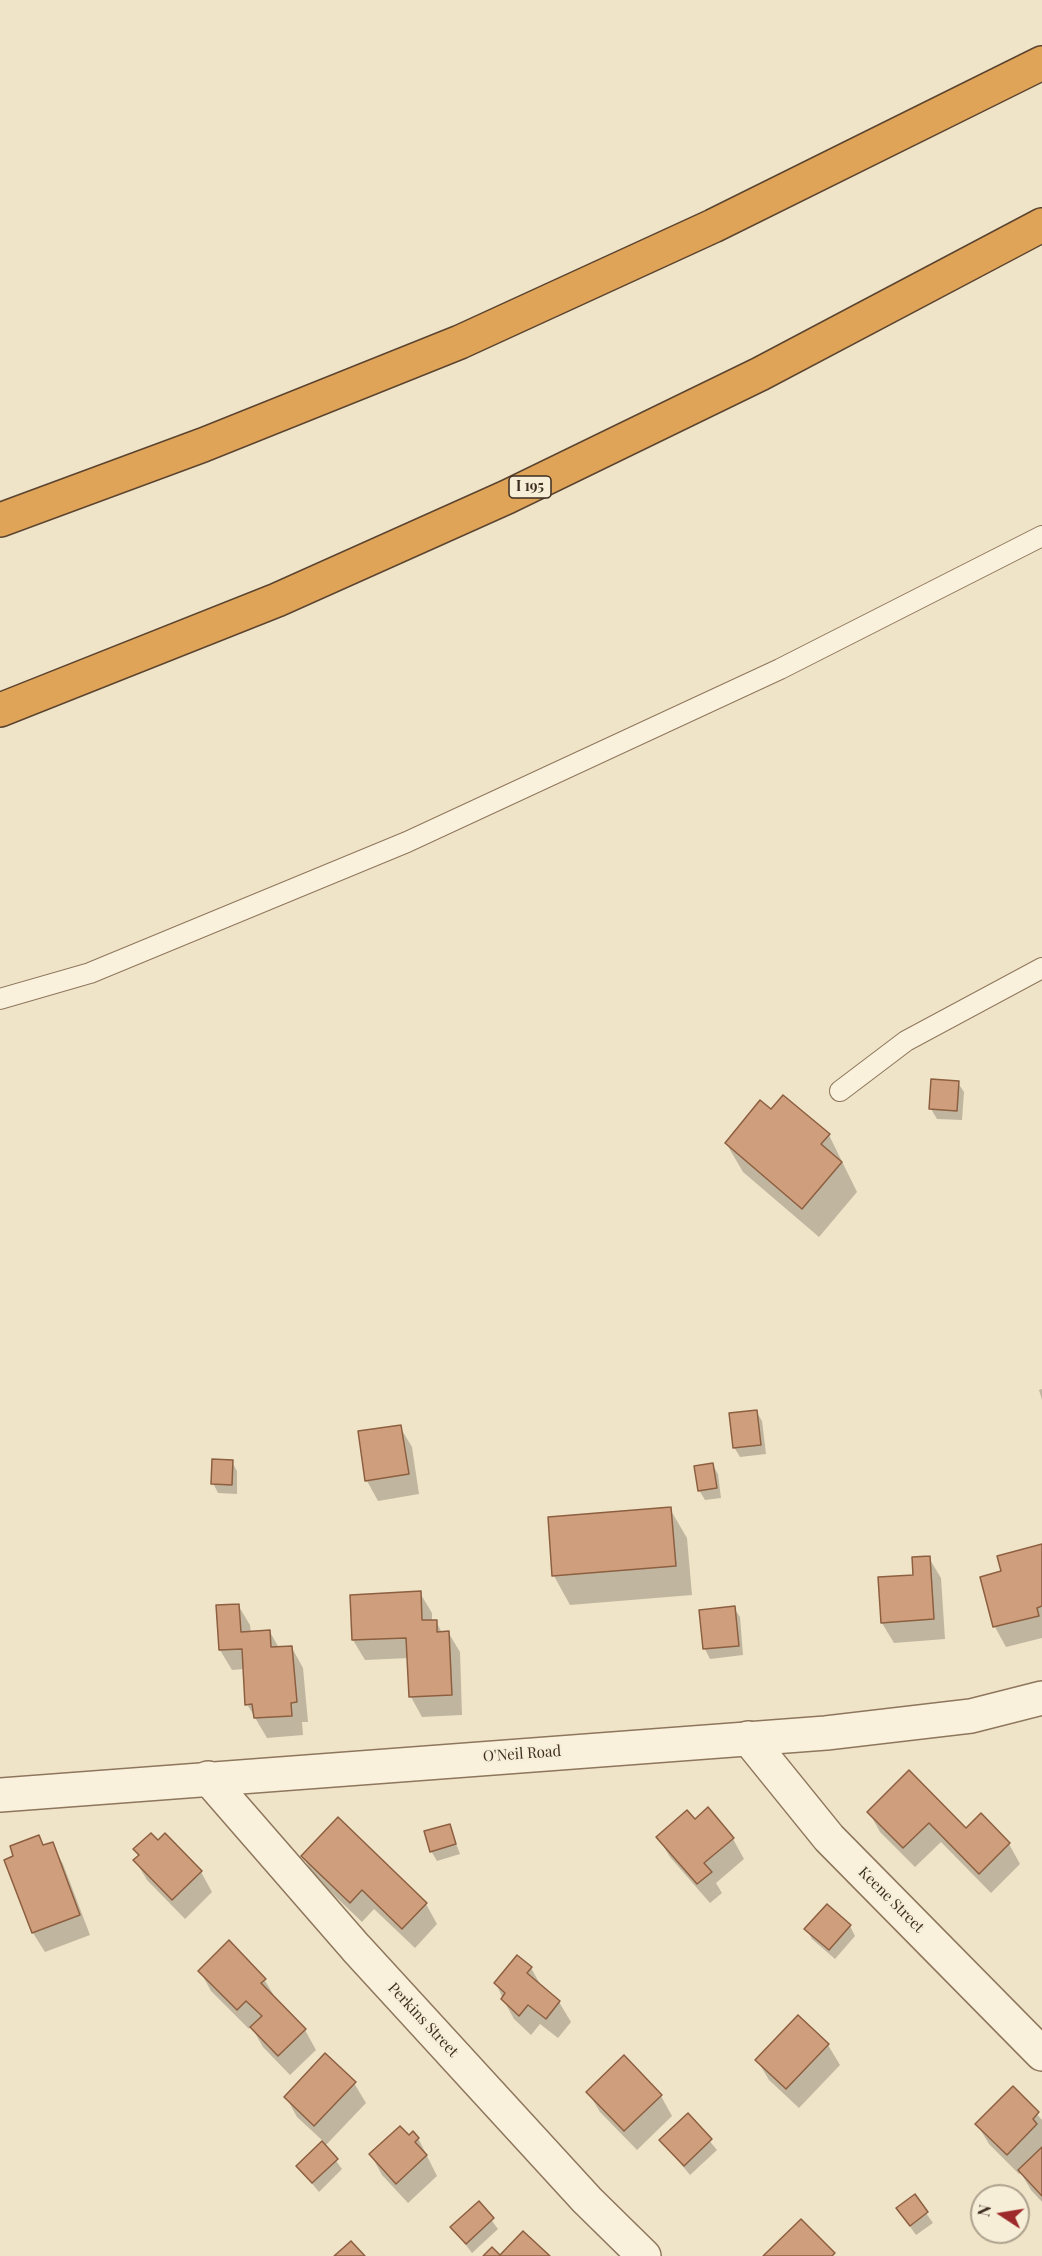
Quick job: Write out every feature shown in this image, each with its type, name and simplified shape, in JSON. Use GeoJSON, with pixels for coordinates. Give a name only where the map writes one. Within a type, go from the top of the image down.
{"type":"FeatureCollection","features":[{"type":"Feature","properties":{"kind":"highway"},"geometry":{"type":"LineString","coordinates":[[0,520],[203,445],[460,342],[734,216],[1042,63]]}},
{"type":"Feature","properties":{"kind":"highway","name":"I 195"},"geometry":{"type":"LineString","coordinates":[[0,710],[277,600],[518,492],[760,374],[1042,225]]}},
{"type":"Feature","properties":{"kind":"street","name":"O'Neil Road"},"geometry":{"type":"LineString","coordinates":[[0,1795],[837,1732],[960,1718],[1042,1698]]}},
{"type":"Feature","properties":{"kind":"street","name":"Keene Street"},"geometry":{"type":"LineString","coordinates":[[748,1738],[830,1838],[1042,2054]]}},
{"type":"Feature","properties":{"kind":"street","name":"Perkins Street"},"geometry":{"type":"LineString","coordinates":[[208,1778],[356,1948],[587,2200],[644,2256]]}},
{"type":"Feature","properties":{"kind":"lane"},"geometry":{"type":"LineString","coordinates":[[0,999],[90,973],[406,842],[780,669],[1042,536]]}},
{"type":"Feature","properties":{"kind":"lane"},"geometry":{"type":"LineString","coordinates":[[840,1091],[906,1041],[1042,968]]}},
{"type":"Feature","properties":{"kind":"building"},"geometry":{"type":"Polygon","coordinates":[[[931,1079],[959,1081],[957,1111],[929,1109],[931,1079]]]}},
{"type":"Feature","properties":{"kind":"building"},"geometry":{"type":"Polygon","coordinates":[[[783,1095],[830,1134],[821,1144],[842,1162],[802,1209],[725,1143],[760,1100],[771,1109],[783,1095]]]}},
{"type":"Feature","properties":{"kind":"building"},"geometry":{"type":"Polygon","coordinates":[[[757,1410],[761,1445],[733,1448],[729,1413],[757,1410]]]}},
{"type":"Feature","properties":{"kind":"building"},"geometry":{"type":"Polygon","coordinates":[[[401,1425],[409,1474],[365,1481],[358,1431],[401,1425]]]}},
{"type":"Feature","properties":{"kind":"building"},"geometry":{"type":"Polygon","coordinates":[[[212,1459],[233,1460],[232,1485],[211,1484],[212,1459]]]}},
{"type":"Feature","properties":{"kind":"building"},"geometry":{"type":"Polygon","coordinates":[[[713,1463],[717,1488],[698,1491],[694,1466],[713,1463]]]}},
{"type":"Feature","properties":{"kind":"building"},"geometry":{"type":"Polygon","coordinates":[[[671,1507],[676,1566],[552,1576],[548,1517],[671,1507]]]}},
{"type":"Feature","properties":{"kind":"building"},"geometry":{"type":"Polygon","coordinates":[[[1042,1544],[1042,1606],[1037,1608],[1039,1616],[993,1627],[980,1577],[1001,1571],[997,1556],[1042,1544]]]}},
{"type":"Feature","properties":{"kind":"building"},"geometry":{"type":"Polygon","coordinates":[[[930,1556],[934,1619],[881,1623],[878,1577],[913,1575],[912,1557],[930,1556]]]}},
{"type":"Feature","properties":{"kind":"building"},"geometry":{"type":"Polygon","coordinates":[[[421,1591],[422,1620],[437,1620],[437,1632],[449,1631],[452,1695],[409,1697],[406,1638],[352,1640],[350,1595],[421,1591]]]}},
{"type":"Feature","properties":{"kind":"building"},"geometry":{"type":"Polygon","coordinates":[[[239,1604],[241,1632],[270,1630],[271,1647],[292,1646],[297,1702],[291,1703],[292,1716],[254,1718],[252,1704],[245,1705],[242,1649],[219,1650],[216,1605],[239,1604]]]}},
{"type":"Feature","properties":{"kind":"building"},"geometry":{"type":"Polygon","coordinates":[[[735,1606],[739,1646],[703,1649],[699,1610],[735,1606]]]}},
{"type":"Feature","properties":{"kind":"building"},"geometry":{"type":"Polygon","coordinates":[[[909,1770],[966,1828],[981,1813],[1010,1843],[979,1874],[929,1823],[903,1848],[867,1812],[909,1770]]]}},
{"type":"Feature","properties":{"kind":"building"},"geometry":{"type":"Polygon","coordinates":[[[708,1807],[734,1838],[704,1863],[712,1872],[697,1884],[656,1837],[687,1810],[695,1819],[708,1807]]]}},
{"type":"Feature","properties":{"kind":"building"},"geometry":{"type":"Polygon","coordinates":[[[338,1817],[427,1903],[402,1929],[362,1890],[350,1903],[301,1856],[338,1817]]]}},
{"type":"Feature","properties":{"kind":"building"},"geometry":{"type":"Polygon","coordinates":[[[450,1824],[456,1844],[430,1852],[424,1831],[450,1824]]]}},
{"type":"Feature","properties":{"kind":"building"},"geometry":{"type":"Polygon","coordinates":[[[151,1833],[158,1840],[165,1833],[202,1871],[172,1900],[133,1860],[139,1855],[133,1849],[151,1833]]]}},
{"type":"Feature","properties":{"kind":"building"},"geometry":{"type":"Polygon","coordinates":[[[39,1835],[43,1845],[53,1842],[80,1915],[32,1933],[4,1860],[13,1856],[10,1846],[39,1835]]]}},
{"type":"Feature","properties":{"kind":"building"},"geometry":{"type":"Polygon","coordinates":[[[827,1904],[851,1925],[829,1950],[804,1929],[827,1904]]]}},
{"type":"Feature","properties":{"kind":"building"},"geometry":{"type":"Polygon","coordinates":[[[229,1940],[266,1979],[261,1983],[306,2029],[278,2056],[250,2027],[262,2016],[246,2001],[237,2010],[198,1971],[229,1940]]]}},
{"type":"Feature","properties":{"kind":"building"},"geometry":{"type":"Polygon","coordinates":[[[517,1955],[532,1967],[527,1973],[560,2001],[546,2019],[528,2005],[519,2016],[501,1999],[505,1993],[494,1983],[517,1955]]]}},
{"type":"Feature","properties":{"kind":"building"},"geometry":{"type":"Polygon","coordinates":[[[798,2015],[829,2044],[786,2089],[755,2060],[798,2015]]]}},
{"type":"Feature","properties":{"kind":"building"},"geometry":{"type":"Polygon","coordinates":[[[325,2053],[356,2082],[314,2126],[284,2097],[325,2053]]]}},
{"type":"Feature","properties":{"kind":"building"},"geometry":{"type":"Polygon","coordinates":[[[624,2055],[662,2095],[624,2131],[586,2092],[624,2055]]]}},
{"type":"Feature","properties":{"kind":"building"},"geometry":{"type":"Polygon","coordinates":[[[1013,2086],[1039,2112],[1033,2119],[1037,2124],[1007,2155],[975,2124],[1013,2086]]]}},
{"type":"Feature","properties":{"kind":"building"},"geometry":{"type":"Polygon","coordinates":[[[688,2113],[712,2139],[684,2166],[659,2140],[688,2113]]]}},
{"type":"Feature","properties":{"kind":"building"},"geometry":{"type":"Polygon","coordinates":[[[400,2126],[409,2135],[413,2131],[419,2138],[415,2142],[427,2155],[396,2184],[369,2154],[400,2126]]]}},
{"type":"Feature","properties":{"kind":"building"},"geometry":{"type":"Polygon","coordinates":[[[322,2141],[338,2159],[312,2183],[296,2166],[322,2141]]]}},
{"type":"Feature","properties":{"kind":"building"},"geometry":{"type":"Polygon","coordinates":[[[1042,2147],[1042,2196],[1018,2170],[1042,2147]]]}},
{"type":"Feature","properties":{"kind":"building"},"geometry":{"type":"Polygon","coordinates":[[[915,2194],[928,2212],[910,2226],[896,2208],[915,2194]]]}},
{"type":"Feature","properties":{"kind":"building"},"geometry":{"type":"Polygon","coordinates":[[[479,2201],[494,2218],[466,2244],[450,2227],[479,2201]]]}},
{"type":"Feature","properties":{"kind":"building"},"geometry":{"type":"Polygon","coordinates":[[[801,2219],[835,2253],[832,2256],[763,2256],[801,2219]]]}},
{"type":"Feature","properties":{"kind":"building"},"geometry":{"type":"Polygon","coordinates":[[[523,2231],[550,2256],[483,2256],[492,2247],[500,2255],[523,2231]]]}},
{"type":"Feature","properties":{"kind":"building"},"geometry":{"type":"Polygon","coordinates":[[[351,2241],[365,2256],[334,2256],[351,2241]]]}}]}
